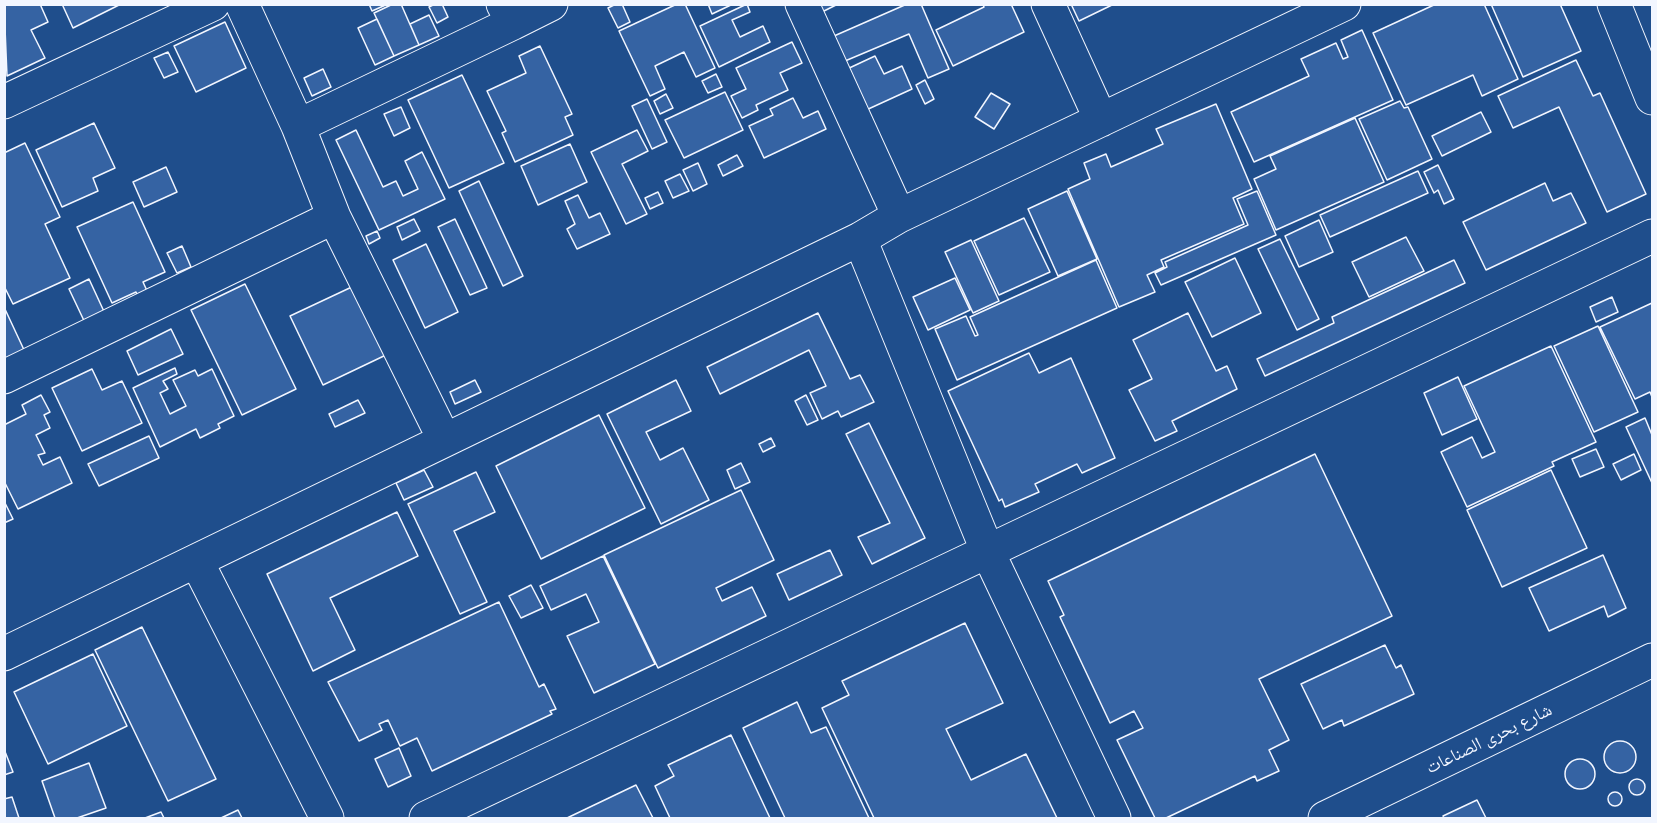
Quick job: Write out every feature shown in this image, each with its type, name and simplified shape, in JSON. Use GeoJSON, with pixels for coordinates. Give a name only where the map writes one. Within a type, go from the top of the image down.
{"type":"FeatureCollection","features":[{"type":"Feature","properties":{"kind":"street"},"geometry":{"type":"LineString","coordinates":[[4,102],[213,4]]}},
{"type":"Feature","properties":{"kind":"street"},"geometry":{"type":"LineString","coordinates":[[242,4],[298,126],[334,217],[444,439]]}},
{"type":"Feature","properties":{"kind":"street"},"geometry":{"type":"LineString","coordinates":[[298,126],[508,14],[551,4]]}},
{"type":"Feature","properties":{"kind":"street"},"geometry":{"type":"LineString","coordinates":[[802,4],[899,216]]}},
{"type":"Feature","properties":{"kind":"street"},"geometry":{"type":"LineString","coordinates":[[1048,4],[1101,120]]}},
{"type":"Feature","properties":{"kind":"street"},"geometry":{"type":"LineString","coordinates":[[4,654],[860,239],[899,216],[1344,4]]}},
{"type":"Feature","properties":{"kind":"street"},"geometry":{"type":"LineString","coordinates":[[1614,4],[1653,98]]}},
{"type":"Feature","properties":{"kind":"street"},"geometry":{"type":"LineString","coordinates":[[4,377],[334,217]]}},
{"type":"Feature","properties":{"kind":"street"},"geometry":{"type":"LineString","coordinates":[[426,819],[987,550],[1653,236]]}},
{"type":"Feature","properties":{"kind":"street"},"geometry":{"type":"LineString","coordinates":[[860,239],[987,550],[1114,819]]}},
{"type":"Feature","properties":{"kind":"street"},"geometry":{"type":"LineString","coordinates":[[197,562],[327,819]]}},
{"type":"Feature","properties":{"kind":"street","name":"شارع بحرى الصناعات"},"geometry":{"type":"LineString","coordinates":[[1325,819],[1653,660]]}},
{"type":"Feature","properties":{"kind":"building"},"geometry":{"type":"Polygon","coordinates":[[[4,4],[40,4],[48,22],[31,30],[45,58],[7,76],[4,4]]]}},
{"type":"Feature","properties":{"kind":"building"},"geometry":{"type":"Polygon","coordinates":[[[62,4],[121,4],[73,28],[62,4]]]}},
{"type":"Feature","properties":{"kind":"building"},"geometry":{"type":"Polygon","coordinates":[[[369,4],[388,4],[372,11],[369,4]]]}},
{"type":"Feature","properties":{"kind":"building"},"geometry":{"type":"Polygon","coordinates":[[[393,4],[401,4],[419,45],[394,56],[374,13],[393,4]]]}},
{"type":"Feature","properties":{"kind":"building"},"geometry":{"type":"Polygon","coordinates":[[[442,4],[448,17],[437,23],[429,7],[442,4]]]}},
{"type":"Feature","properties":{"kind":"building"},"geometry":{"type":"Polygon","coordinates":[[[622,4],[630,22],[618,28],[608,8],[622,4]]]}},
{"type":"Feature","properties":{"kind":"building"},"geometry":{"type":"Polygon","coordinates":[[[677,4],[685,4],[715,68],[696,77],[684,52],[655,66],[665,89],[650,96],[619,31],[677,4]]]}},
{"type":"Feature","properties":{"kind":"building"},"geometry":{"type":"Polygon","coordinates":[[[708,4],[733,4],[712,14],[708,4]]]}},
{"type":"Feature","properties":{"kind":"building"},"geometry":{"type":"Polygon","coordinates":[[[747,4],[750,12],[732,20],[740,37],[763,26],[770,42],[719,67],[700,26],[747,4]]]}},
{"type":"Feature","properties":{"kind":"building"},"geometry":{"type":"Polygon","coordinates":[[[819,4],[838,4],[822,12],[819,4]]]}},
{"type":"Feature","properties":{"kind":"building"},"geometry":{"type":"Polygon","coordinates":[[[907,4],[921,4],[949,69],[928,78],[909,34],[845,61],[834,36],[907,4]]]}},
{"type":"Feature","properties":{"kind":"building"},"geometry":{"type":"Polygon","coordinates":[[[983,4],[1011,4],[1024,32],[953,66],[936,30],[984,7],[983,4]]]}},
{"type":"Feature","properties":{"kind":"building"},"geometry":{"type":"Polygon","coordinates":[[[1071,4],[1114,4],[1079,21],[1071,4]]]}},
{"type":"Feature","properties":{"kind":"building"},"geometry":{"type":"Polygon","coordinates":[[[1436,4],[1484,4],[1518,79],[1482,96],[1473,75],[1406,105],[1373,33],[1436,4]]]}},
{"type":"Feature","properties":{"kind":"building"},"geometry":{"type":"Polygon","coordinates":[[[1491,4],[1560,4],[1581,51],[1523,77],[1491,4]]]}},
{"type":"Feature","properties":{"kind":"building"},"geometry":{"type":"Polygon","coordinates":[[[429,15],[439,36],[419,45],[410,24],[429,15]]]}},
{"type":"Feature","properties":{"kind":"building"},"geometry":{"type":"Polygon","coordinates":[[[377,19],[394,56],[375,65],[358,28],[377,19]]]}},
{"type":"Feature","properties":{"kind":"building"},"geometry":{"type":"Polygon","coordinates":[[[225,22],[246,68],[196,92],[174,46],[225,22]]]}},
{"type":"Feature","properties":{"kind":"building"},"geometry":{"type":"Polygon","coordinates":[[[1362,30],[1393,100],[1254,162],[1231,112],[1309,76],[1301,59],[1336,43],[1343,59],[1348,57],[1341,40],[1362,30]]]}},
{"type":"Feature","properties":{"kind":"building"},"geometry":{"type":"Polygon","coordinates":[[[792,42],[802,63],[780,73],[788,90],[756,105],[758,110],[742,118],[731,96],[746,89],[736,68],[792,42]]]}},
{"type":"Feature","properties":{"kind":"building"},"geometry":{"type":"Polygon","coordinates":[[[540,46],[572,114],[565,117],[573,135],[515,162],[502,133],[506,131],[487,91],[526,73],[519,56],[540,46]]]}},
{"type":"Feature","properties":{"kind":"building"},"geometry":{"type":"Polygon","coordinates":[[[168,52],[178,72],[164,78],[154,58],[168,52]]]}},
{"type":"Feature","properties":{"kind":"building"},"geometry":{"type":"Polygon","coordinates":[[[875,56],[884,74],[902,66],[912,89],[864,111],[845,70],[875,56]]]}},
{"type":"Feature","properties":{"kind":"building"},"geometry":{"type":"Polygon","coordinates":[[[1576,60],[1593,96],[1600,93],[1646,194],[1607,212],[1559,107],[1513,128],[1498,96],[1576,60]]]}},
{"type":"Feature","properties":{"kind":"building"},"geometry":{"type":"Polygon","coordinates":[[[323,69],[331,87],[312,96],[304,78],[323,69]]]}},
{"type":"Feature","properties":{"kind":"building"},"geometry":{"type":"Polygon","coordinates":[[[716,74],[722,87],[708,93],[702,81],[716,74]]]}},
{"type":"Feature","properties":{"kind":"building"},"geometry":{"type":"Polygon","coordinates":[[[462,75],[504,163],[449,188],[408,100],[462,75]]]}},
{"type":"Feature","properties":{"kind":"building"},"geometry":{"type":"Polygon","coordinates":[[[925,80],[934,99],[925,104],[916,85],[925,80]]]}},
{"type":"Feature","properties":{"kind":"building"},"geometry":{"type":"Polygon","coordinates":[[[725,92],[743,130],[684,158],[665,120],[725,92]]]}},
{"type":"Feature","properties":{"kind":"building"},"geometry":{"type":"Polygon","coordinates":[[[991,93],[1010,104],[994,129],[975,117],[991,93]]]}},
{"type":"Feature","properties":{"kind":"building"},"geometry":{"type":"Polygon","coordinates":[[[666,94],[673,108],[660,114],[654,101],[666,94]]]}},
{"type":"Feature","properties":{"kind":"building"},"geometry":{"type":"Polygon","coordinates":[[[793,98],[803,118],[818,111],[826,129],[764,158],[749,126],[773,115],[770,109],[793,98]]]}},
{"type":"Feature","properties":{"kind":"building"},"geometry":{"type":"Polygon","coordinates":[[[647,99],[667,142],[652,149],[632,106],[647,99]]]}},
{"type":"Feature","properties":{"kind":"building"},"geometry":{"type":"Polygon","coordinates":[[[1400,101],[1404,108],[1408,107],[1432,159],[1387,180],[1359,119],[1400,101]]]}},
{"type":"Feature","properties":{"kind":"building"},"geometry":{"type":"Polygon","coordinates":[[[1216,104],[1252,189],[1233,198],[1244,224],[1161,260],[1164,267],[1147,275],[1155,292],[1119,307],[1068,189],[1090,179],[1084,163],[1106,154],[1111,167],[1163,144],[1156,129],[1216,104]]]}},
{"type":"Feature","properties":{"kind":"building"},"geometry":{"type":"Polygon","coordinates":[[[401,107],[410,128],[394,136],[384,114],[401,107]]]}},
{"type":"Feature","properties":{"kind":"building"},"geometry":{"type":"Polygon","coordinates":[[[1481,112],[1491,132],[1442,156],[1432,136],[1481,112]]]}},
{"type":"Feature","properties":{"kind":"building"},"geometry":{"type":"Polygon","coordinates":[[[1355,118],[1384,182],[1276,230],[1254,179],[1276,169],[1270,156],[1355,118]]]}},
{"type":"Feature","properties":{"kind":"building"},"geometry":{"type":"Polygon","coordinates":[[[94,123],[115,168],[93,178],[98,191],[62,207],[36,150],[94,123]]]}},
{"type":"Feature","properties":{"kind":"building"},"geometry":{"type":"Polygon","coordinates":[[[356,130],[383,187],[396,181],[403,196],[418,189],[405,161],[422,152],[445,199],[379,230],[336,140],[356,130]]]}},
{"type":"Feature","properties":{"kind":"building"},"geometry":{"type":"Polygon","coordinates":[[[637,130],[648,151],[622,164],[647,214],[626,224],[591,152],[637,130]]]}},
{"type":"Feature","properties":{"kind":"building"},"geometry":{"type":"Polygon","coordinates":[[[25,143],[60,217],[45,224],[70,278],[13,304],[4,286],[4,153],[25,143]]]}},
{"type":"Feature","properties":{"kind":"building"},"geometry":{"type":"Polygon","coordinates":[[[570,144],[587,182],[538,205],[521,166],[570,144]]]}},
{"type":"Feature","properties":{"kind":"building"},"geometry":{"type":"Polygon","coordinates":[[[737,155],[743,166],[723,176],[718,165],[737,155]]]}},
{"type":"Feature","properties":{"kind":"building"},"geometry":{"type":"Polygon","coordinates":[[[698,163],[707,184],[693,191],[683,170],[698,163]]]}},
{"type":"Feature","properties":{"kind":"building"},"geometry":{"type":"Polygon","coordinates":[[[1438,165],[1454,199],[1444,204],[1438,190],[1434,193],[1424,172],[1438,165]]]}},
{"type":"Feature","properties":{"kind":"building"},"geometry":{"type":"Polygon","coordinates":[[[166,167],[177,192],[144,207],[133,182],[166,167]]]}},
{"type":"Feature","properties":{"kind":"building"},"geometry":{"type":"Polygon","coordinates":[[[1418,171],[1428,193],[1330,237],[1320,215],[1418,171]]]}},
{"type":"Feature","properties":{"kind":"building"},"geometry":{"type":"Polygon","coordinates":[[[680,174],[689,191],[673,198],[665,181],[680,174]]]}},
{"type":"Feature","properties":{"kind":"building"},"geometry":{"type":"Polygon","coordinates":[[[479,181],[523,276],[503,286],[459,191],[479,181]]]}},
{"type":"Feature","properties":{"kind":"building"},"geometry":{"type":"Polygon","coordinates":[[[1545,183],[1553,201],[1571,193],[1586,223],[1486,270],[1463,222],[1545,183]]]}},
{"type":"Feature","properties":{"kind":"building"},"geometry":{"type":"Polygon","coordinates":[[[1067,191],[1097,259],[1058,276],[1028,209],[1067,191]]]}},
{"type":"Feature","properties":{"kind":"building"},"geometry":{"type":"Polygon","coordinates":[[[1257,191],[1276,235],[1161,285],[1155,273],[1167,267],[1165,262],[1248,225],[1237,199],[1257,191]]]}},
{"type":"Feature","properties":{"kind":"building"},"geometry":{"type":"Polygon","coordinates":[[[658,192],[663,203],[650,209],[645,198],[658,192]]]}},
{"type":"Feature","properties":{"kind":"building"},"geometry":{"type":"Polygon","coordinates":[[[578,195],[589,218],[600,213],[610,234],[577,249],[567,229],[575,224],[565,201],[578,195]]]}},
{"type":"Feature","properties":{"kind":"building"},"geometry":{"type":"Polygon","coordinates":[[[133,202],[165,272],[143,282],[148,293],[138,297],[136,292],[112,303],[77,227],[133,202]]]}},
{"type":"Feature","properties":{"kind":"building"},"geometry":{"type":"Polygon","coordinates":[[[1024,218],[1050,272],[999,295],[974,241],[1024,218]]]}},
{"type":"Feature","properties":{"kind":"building"},"geometry":{"type":"Polygon","coordinates":[[[414,219],[420,231],[402,240],[397,227],[414,219]]]}},
{"type":"Feature","properties":{"kind":"building"},"geometry":{"type":"Polygon","coordinates":[[[455,219],[487,288],[470,295],[438,227],[455,219]]]}},
{"type":"Feature","properties":{"kind":"building"},"geometry":{"type":"Polygon","coordinates":[[[1319,220],[1333,252],[1299,267],[1285,236],[1319,220]]]}},
{"type":"Feature","properties":{"kind":"building"},"geometry":{"type":"Polygon","coordinates":[[[377,231],[380,238],[369,244],[366,236],[377,231]]]}},
{"type":"Feature","properties":{"kind":"building"},"geometry":{"type":"Polygon","coordinates":[[[1406,237],[1424,271],[1369,297],[1352,262],[1406,237]]]}},
{"type":"Feature","properties":{"kind":"building"},"geometry":{"type":"Polygon","coordinates":[[[1280,239],[1319,319],[1297,330],[1258,249],[1280,239]]]}},
{"type":"Feature","properties":{"kind":"building"},"geometry":{"type":"Polygon","coordinates":[[[971,240],[999,301],[973,313],[945,252],[971,240]]]}},
{"type":"Feature","properties":{"kind":"building"},"geometry":{"type":"Polygon","coordinates":[[[426,244],[458,312],[425,328],[393,260],[426,244]]]}},
{"type":"Feature","properties":{"kind":"building"},"geometry":{"type":"Polygon","coordinates":[[[182,246],[191,267],[177,273],[167,253],[182,246]]]}},
{"type":"Feature","properties":{"kind":"building"},"geometry":{"type":"Polygon","coordinates":[[[1235,258],[1261,313],[1212,337],[1185,282],[1235,258]]]}},
{"type":"Feature","properties":{"kind":"building"},"geometry":{"type":"Polygon","coordinates":[[[1096,260],[1117,308],[957,380],[935,329],[966,316],[975,336],[978,335],[970,317],[1096,260]]]}},
{"type":"Feature","properties":{"kind":"building"},"geometry":{"type":"Polygon","coordinates":[[[1454,260],[1465,283],[1265,376],[1257,359],[1334,323],[1332,317],[1454,260]]]}},
{"type":"Feature","properties":{"kind":"building"},"geometry":{"type":"Polygon","coordinates":[[[955,278],[970,310],[928,330],[913,297],[955,278]]]}},
{"type":"Feature","properties":{"kind":"building"},"geometry":{"type":"Polygon","coordinates":[[[89,279],[107,318],[87,327],[69,289],[89,279]]]}},
{"type":"Feature","properties":{"kind":"building"},"geometry":{"type":"Polygon","coordinates":[[[245,284],[296,389],[242,415],[191,310],[245,284]]]}},
{"type":"Feature","properties":{"kind":"building"},"geometry":{"type":"Polygon","coordinates":[[[356,285],[388,354],[323,385],[290,316],[356,285]]]}},
{"type":"Feature","properties":{"kind":"building"},"geometry":{"type":"Polygon","coordinates":[[[1612,297],[1618,312],[1596,322],[1590,307],[1612,297]]]}},
{"type":"Feature","properties":{"kind":"building"},"geometry":{"type":"Polygon","coordinates":[[[1652,303],[1652,397],[1650,392],[1635,399],[1600,327],[1652,303]]]}},
{"type":"Feature","properties":{"kind":"building"},"geometry":{"type":"Polygon","coordinates":[[[4,307],[25,352],[4,361],[4,307]]]}},
{"type":"Feature","properties":{"kind":"building"},"geometry":{"type":"Polygon","coordinates":[[[818,313],[850,379],[860,375],[874,402],[841,417],[838,411],[822,419],[810,393],[826,386],[809,350],[720,394],[707,367],[818,313]]]}},
{"type":"Feature","properties":{"kind":"building"},"geometry":{"type":"Polygon","coordinates":[[[1188,313],[1216,371],[1227,366],[1237,389],[1172,421],[1177,431],[1155,441],[1129,390],[1152,379],[1133,340],[1188,313]]]}},
{"type":"Feature","properties":{"kind":"building"},"geometry":{"type":"Polygon","coordinates":[[[1598,326],[1638,412],[1594,432],[1554,346],[1598,326]]]}},
{"type":"Feature","properties":{"kind":"building"},"geometry":{"type":"Polygon","coordinates":[[[171,329],[183,354],[138,375],[127,351],[171,329]]]}},
{"type":"Feature","properties":{"kind":"building"},"geometry":{"type":"Polygon","coordinates":[[[1551,346],[1596,442],[1552,462],[1554,466],[1467,507],[1441,452],[1472,437],[1482,458],[1495,452],[1464,386],[1551,346]]]}},
{"type":"Feature","properties":{"kind":"building"},"geometry":{"type":"Polygon","coordinates":[[[1029,353],[1039,373],[1071,358],[1115,458],[1082,473],[1077,464],[1035,484],[1039,492],[1005,507],[1002,499],[999,501],[948,391],[1029,353]]]}},
{"type":"Feature","properties":{"kind":"building"},"geometry":{"type":"Polygon","coordinates":[[[175,368],[177,374],[163,381],[168,389],[160,393],[170,414],[186,406],[173,380],[195,370],[198,376],[212,369],[234,416],[218,424],[220,428],[200,438],[196,429],[160,447],[133,388],[175,368]]]}},
{"type":"Feature","properties":{"kind":"building"},"geometry":{"type":"Polygon","coordinates":[[[92,369],[102,390],[122,381],[142,423],[82,451],[52,388],[92,369]]]}},
{"type":"Feature","properties":{"kind":"building"},"geometry":{"type":"Polygon","coordinates":[[[1458,377],[1477,419],[1442,435],[1424,393],[1458,377]]]}},
{"type":"Feature","properties":{"kind":"building"},"geometry":{"type":"Polygon","coordinates":[[[475,380],[481,392],[455,404],[450,392],[475,380]]]}},
{"type":"Feature","properties":{"kind":"building"},"geometry":{"type":"Polygon","coordinates":[[[676,380],[691,411],[646,432],[660,460],[683,448],[709,500],[661,524],[607,414],[676,380]]]}},
{"type":"Feature","properties":{"kind":"building"},"geometry":{"type":"Polygon","coordinates":[[[41,395],[50,412],[44,415],[50,428],[36,435],[45,453],[38,455],[43,465],[60,457],[72,483],[18,509],[4,481],[4,425],[26,414],[22,405],[41,395]]]}},
{"type":"Feature","properties":{"kind":"building"},"geometry":{"type":"Polygon","coordinates":[[[806,395],[818,420],[807,425],[795,401],[806,395]]]}},
{"type":"Feature","properties":{"kind":"building"},"geometry":{"type":"Polygon","coordinates":[[[358,400],[365,413],[335,427],[329,414],[358,400]]]}},
{"type":"Feature","properties":{"kind":"building"},"geometry":{"type":"Polygon","coordinates":[[[599,415],[645,508],[541,559],[496,466],[599,415]]]}},
{"type":"Feature","properties":{"kind":"building"},"geometry":{"type":"Polygon","coordinates":[[[1645,418],[1652,435],[1652,483],[1626,427],[1645,418]]]}},
{"type":"Feature","properties":{"kind":"building"},"geometry":{"type":"Polygon","coordinates":[[[869,423],[925,538],[872,564],[858,537],[890,523],[846,434],[869,423]]]}},
{"type":"Feature","properties":{"kind":"building"},"geometry":{"type":"Polygon","coordinates":[[[149,436],[159,458],[99,486],[88,464],[149,436]]]}},
{"type":"Feature","properties":{"kind":"building"},"geometry":{"type":"Polygon","coordinates":[[[771,438],[775,446],[763,452],[759,444],[771,438]]]}},
{"type":"Feature","properties":{"kind":"building"},"geometry":{"type":"Polygon","coordinates":[[[1596,449],[1604,467],[1580,477],[1572,459],[1596,449]]]}},
{"type":"Feature","properties":{"kind":"building"},"geometry":{"type":"Polygon","coordinates":[[[1315,454],[1392,616],[1259,679],[1289,740],[1269,750],[1279,771],[1257,781],[1255,776],[1166,818],[1155,818],[1117,740],[1143,728],[1134,711],[1110,723],[1060,617],[1064,615],[1048,581],[1315,454]]]}},
{"type":"Feature","properties":{"kind":"building"},"geometry":{"type":"Polygon","coordinates":[[[1634,454],[1641,470],[1621,480],[1613,464],[1634,454]]]}},
{"type":"Feature","properties":{"kind":"building"},"geometry":{"type":"Polygon","coordinates":[[[741,463],[750,482],[735,489],[727,470],[741,463]]]}},
{"type":"Feature","properties":{"kind":"building"},"geometry":{"type":"Polygon","coordinates":[[[424,470],[433,487],[404,500],[396,483],[424,470]]]}},
{"type":"Feature","properties":{"kind":"building"},"geometry":{"type":"Polygon","coordinates":[[[1551,470],[1587,548],[1502,587],[1467,510],[1551,470]]]}},
{"type":"Feature","properties":{"kind":"building"},"geometry":{"type":"Polygon","coordinates":[[[476,472],[495,512],[454,531],[487,602],[460,614],[408,504],[476,472]]]}},
{"type":"Feature","properties":{"kind":"building"},"geometry":{"type":"Polygon","coordinates":[[[741,490],[774,560],[716,588],[722,601],[752,587],[766,616],[658,668],[604,555],[741,490]]]}},
{"type":"Feature","properties":{"kind":"building"},"geometry":{"type":"Polygon","coordinates":[[[4,501],[13,519],[4,523],[4,501]]]}},
{"type":"Feature","properties":{"kind":"building"},"geometry":{"type":"Polygon","coordinates":[[[397,512],[418,556],[330,598],[355,650],[313,671],[267,574],[397,512]]]}},
{"type":"Feature","properties":{"kind":"building"},"geometry":{"type":"Polygon","coordinates":[[[830,550],[842,575],[789,600],[777,574],[830,550]]]}},
{"type":"Feature","properties":{"kind":"building"},"geometry":{"type":"Polygon","coordinates":[[[1603,555],[1626,608],[1608,617],[1604,606],[1549,631],[1529,588],[1603,555]]]}},
{"type":"Feature","properties":{"kind":"building"},"geometry":{"type":"Polygon","coordinates":[[[603,556],[655,664],[594,693],[567,636],[599,622],[586,594],[551,610],[540,586],[603,556]]]}},
{"type":"Feature","properties":{"kind":"building"},"geometry":{"type":"Polygon","coordinates":[[[531,585],[543,608],[521,618],[509,596],[531,585]]]}},
{"type":"Feature","properties":{"kind":"building"},"geometry":{"type":"Polygon","coordinates":[[[499,602],[539,687],[544,684],[556,709],[550,711],[552,714],[432,771],[417,738],[400,746],[388,720],[379,724],[382,730],[359,741],[328,682],[499,602]]]}},
{"type":"Feature","properties":{"kind":"building"},"geometry":{"type":"Polygon","coordinates":[[[965,623],[1003,703],[946,729],[971,780],[1026,754],[1057,818],[874,818],[822,708],[849,695],[842,681],[965,623]]]}},
{"type":"Feature","properties":{"kind":"building"},"geometry":{"type":"Polygon","coordinates":[[[142,627],[216,779],[168,801],[95,650],[142,627]]]}},
{"type":"Feature","properties":{"kind":"building"},"geometry":{"type":"Polygon","coordinates":[[[1385,645],[1396,668],[1401,665],[1414,694],[1344,726],[1342,720],[1323,729],[1301,684],[1385,645]]]}},
{"type":"Feature","properties":{"kind":"building"},"geometry":{"type":"Polygon","coordinates":[[[93,654],[127,726],[48,764],[14,692],[93,654]]]}},
{"type":"Feature","properties":{"kind":"building"},"geometry":{"type":"Polygon","coordinates":[[[797,702],[811,733],[826,727],[869,818],[785,818],[743,728],[797,702]]]}},
{"type":"Feature","properties":{"kind":"building"},"geometry":{"type":"Polygon","coordinates":[[[731,735],[770,818],[670,818],[655,786],[674,776],[668,765],[731,735]]]}},
{"type":"Feature","properties":{"kind":"building"},"geometry":{"type":"Polygon","coordinates":[[[1620,741],[1631,746],[1636,757],[1631,768],[1620,773],[1609,768],[1604,757],[1609,746],[1620,741]]]}},
{"type":"Feature","properties":{"kind":"building"},"geometry":{"type":"Polygon","coordinates":[[[399,748],[411,776],[388,787],[375,759],[399,748]]]}},
{"type":"Feature","properties":{"kind":"building"},"geometry":{"type":"Polygon","coordinates":[[[4,749],[13,772],[4,775],[4,749]]]}},
{"type":"Feature","properties":{"kind":"building"},"geometry":{"type":"Polygon","coordinates":[[[1580,759],[1591,763],[1595,774],[1591,785],[1580,789],[1569,785],[1565,774],[1569,763],[1580,759]]]}},
{"type":"Feature","properties":{"kind":"building"},"geometry":{"type":"Polygon","coordinates":[[[89,763],[106,808],[77,818],[55,818],[42,781],[89,763]]]}},
{"type":"Feature","properties":{"kind":"building"},"geometry":{"type":"Polygon","coordinates":[[[1637,779],[1643,781],[1645,787],[1643,793],[1637,795],[1631,793],[1629,787],[1631,781],[1637,779]]]}},
{"type":"Feature","properties":{"kind":"building"},"geometry":{"type":"Polygon","coordinates":[[[636,785],[653,818],[567,818],[636,785]]]}},
{"type":"Feature","properties":{"kind":"building"},"geometry":{"type":"Polygon","coordinates":[[[1612,792],[1618,792],[1622,799],[1618,806],[1612,806],[1608,802],[1608,796],[1612,792]]]}},
{"type":"Feature","properties":{"kind":"building"},"geometry":{"type":"Polygon","coordinates":[[[12,797],[19,818],[4,818],[4,799],[12,797]]]}},
{"type":"Feature","properties":{"kind":"building"},"geometry":{"type":"Polygon","coordinates":[[[1477,800],[1486,818],[1444,818],[1443,816],[1477,800]]]}},
{"type":"Feature","properties":{"kind":"building"},"geometry":{"type":"Polygon","coordinates":[[[238,810],[242,818],[221,818],[238,810]]]}},
{"type":"Feature","properties":{"kind":"building"},"geometry":{"type":"Polygon","coordinates":[[[161,812],[164,818],[145,818],[161,812]]]}}]}
